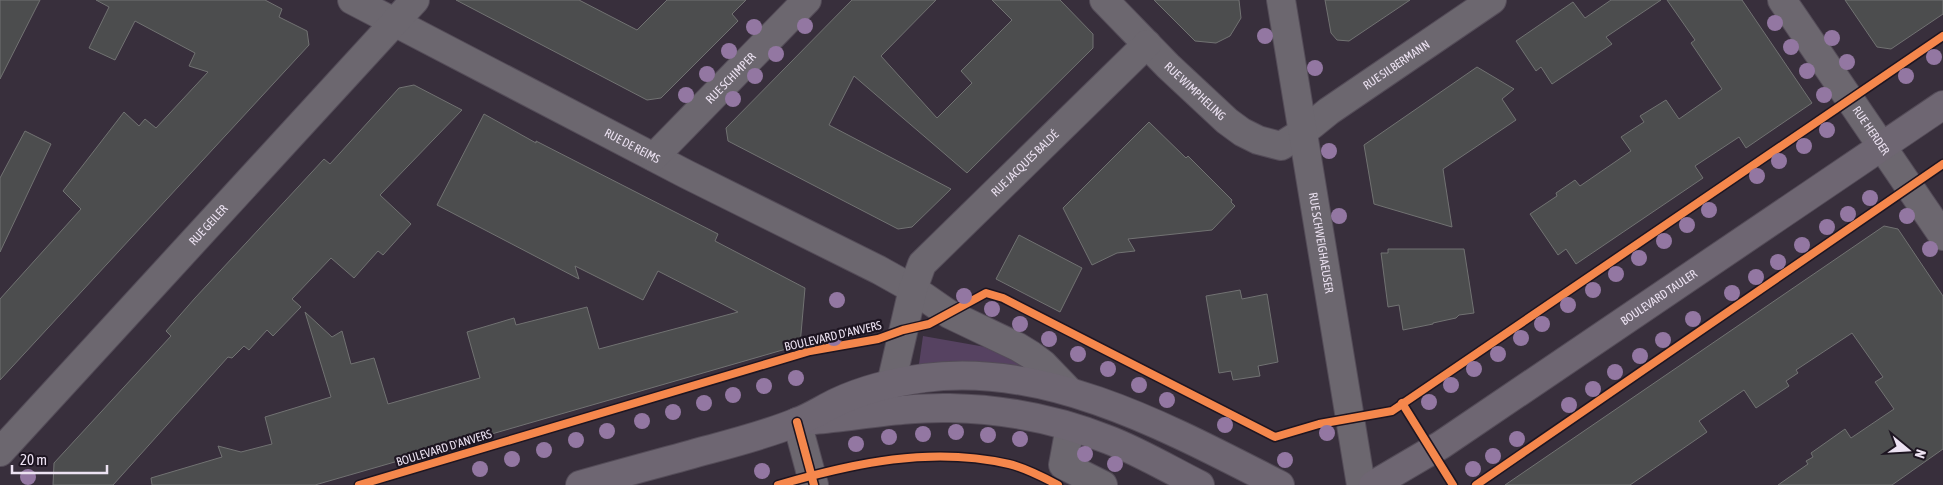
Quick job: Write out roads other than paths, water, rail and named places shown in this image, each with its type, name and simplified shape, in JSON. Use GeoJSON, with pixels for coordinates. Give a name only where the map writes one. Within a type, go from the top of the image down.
{"type":"FeatureCollection","features":[{"type":"Feature","properties":{"kind":"main road","name":"BOULEVARD TAULER"},"geometry":{"type":"LineString","coordinates":[[1373,485],[1441,445],[1943,105]]}},
{"type":"Feature","properties":{"kind":"main road"},"geometry":{"type":"LineString","coordinates":[[580,485],[732,443],[797,422],[854,394],[891,384],[926,378],[958,376],[1026,382],[1069,391],[1132,414],[1280,485]]}},
{"type":"Feature","properties":{"kind":"main road"},"geometry":{"type":"LineString","coordinates":[[797,422],[950,408],[1031,417],[1110,440],[1200,485]]}},
{"type":"Feature","properties":{"kind":"street","name":"RUE DE REIMS"},"geometry":{"type":"LineString","coordinates":[[352,0],[913,289]]}},
{"type":"Feature","properties":{"kind":"street","name":"RUE GEILER"},"geometry":{"type":"LineString","coordinates":[[0,452],[415,0]]}},
{"type":"Feature","properties":{"kind":"street","name":"RUE SCHIMPER"},"geometry":{"type":"LineString","coordinates":[[654,157],[808,0]]}},
{"type":"Feature","properties":{"kind":"street","name":"RUE WIMPHELING"},"geometry":{"type":"LineString","coordinates":[[1104,0],[1227,121],[1242,132],[1258,140],[1281,146],[1303,132]]}},
{"type":"Feature","properties":{"kind":"street","name":"RUE SCHWEIGHAEUSER"},"geometry":{"type":"LineString","coordinates":[[1281,0],[1361,485]]}},
{"type":"Feature","properties":{"kind":"street","name":"RUE SILBERMANN"},"geometry":{"type":"LineString","coordinates":[[1303,132],[1329,111],[1492,0]]}},
{"type":"Feature","properties":{"kind":"street","name":"RUE HERDER"},"geometry":{"type":"LineString","coordinates":[[1782,0],[1943,236]]}},
{"type":"Feature","properties":{"kind":"street","name":"RUE JACQUES BALDÉ"},"geometry":{"type":"LineString","coordinates":[[913,289],[922,264],[1147,44]]}},
{"type":"Feature","properties":{"kind":"street"},"geometry":{"type":"LineString","coordinates":[[891,384],[913,289],[930,303],[949,314],[1031,355],[1069,391]]}},
{"type":"Feature","properties":{"kind":"street"},"geometry":{"type":"LineString","coordinates":[[797,422],[814,485]]}},
{"type":"Feature","properties":{"kind":"street"},"geometry":{"type":"LineString","coordinates":[[1070,427],[1063,465],[1103,485]]}}]}
